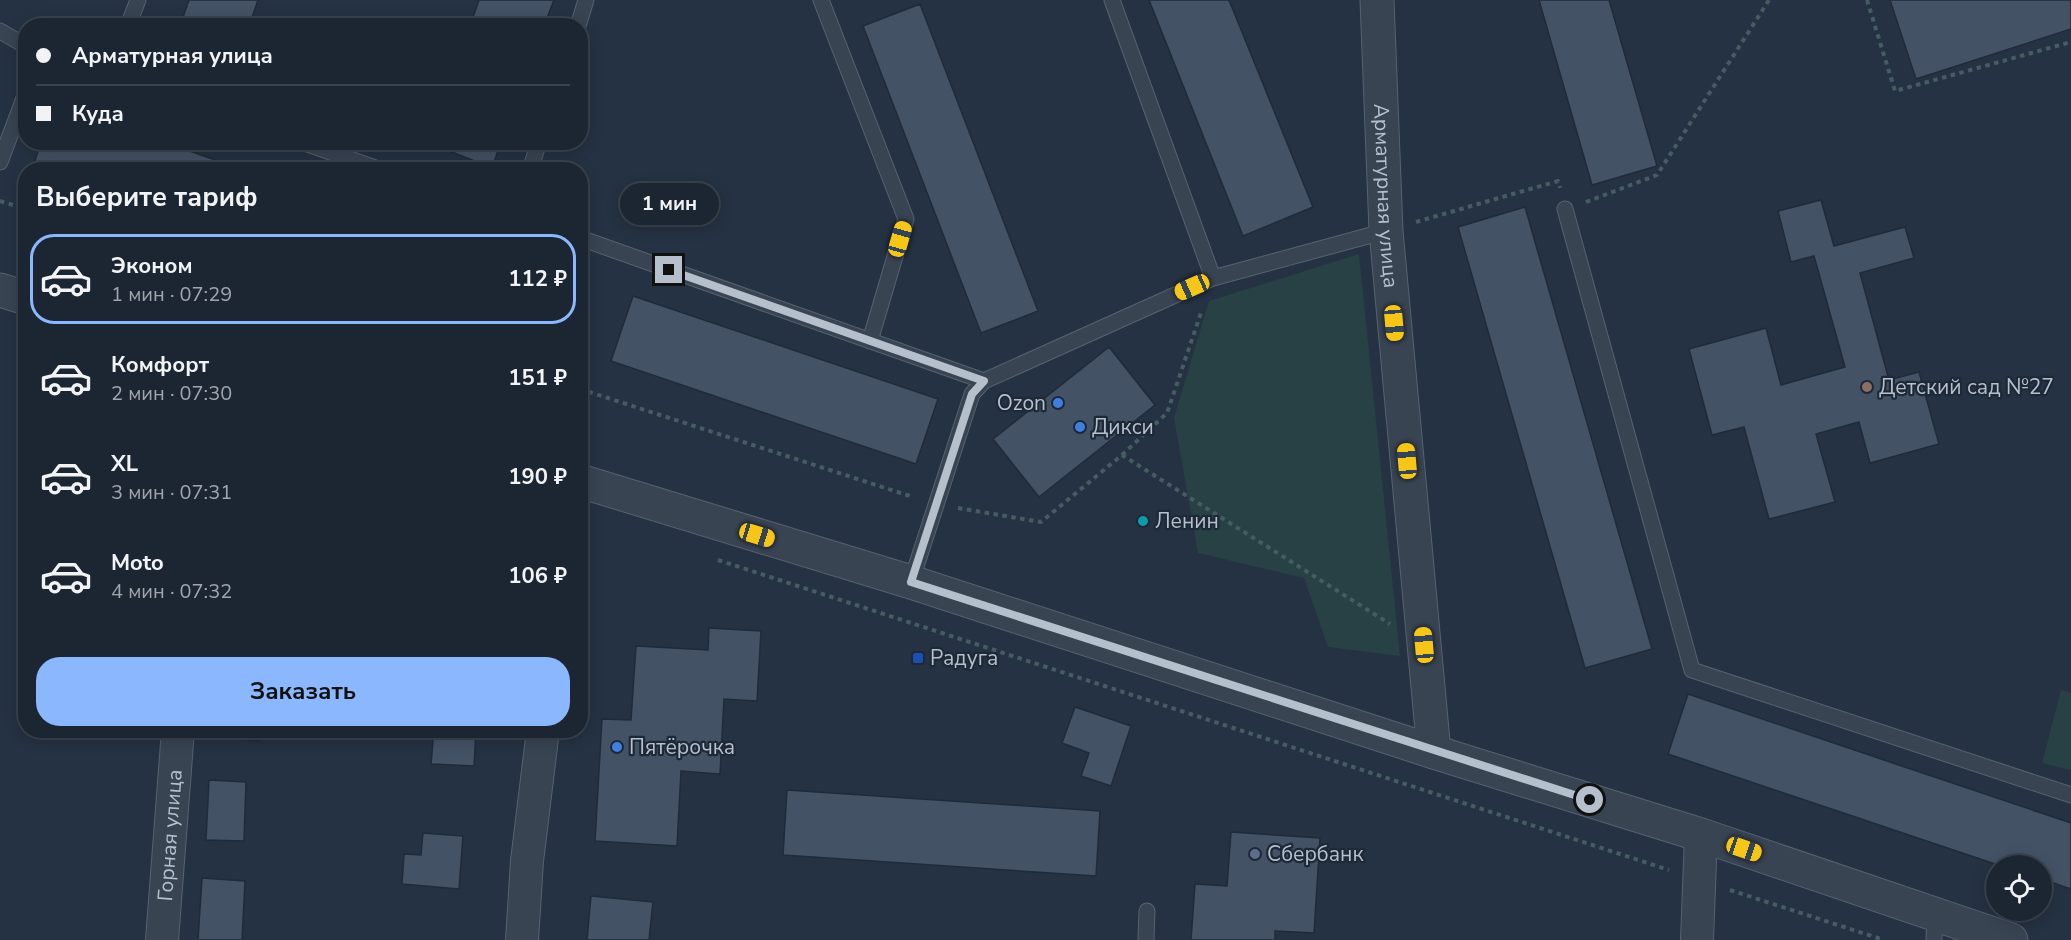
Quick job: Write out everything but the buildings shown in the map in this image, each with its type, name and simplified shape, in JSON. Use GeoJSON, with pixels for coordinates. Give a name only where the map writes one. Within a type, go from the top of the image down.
{"type":"FeatureCollection","features":[{"type":"Feature","properties":{"kind":"street","name":"Арматурная улица"},"geometry":{"type":"LineString","coordinates":[[1377,0],[1386,231],[1434,752]]}},
{"type":"Feature","properties":{"kind":"street"},"geometry":{"type":"LineString","coordinates":[[0,290],[18,296]]}},
{"type":"Feature","properties":{"kind":"street"},"geometry":{"type":"LineString","coordinates":[[588,483],[911,582],[1434,752],[1701,834],[1935,927],[2011,940]]}},
{"type":"Feature","properties":{"kind":"street","name":"Горная улица"},"geometry":{"type":"LineString","coordinates":[[162,940],[177,738]]}},
{"type":"Feature","properties":{"kind":"street"},"geometry":{"type":"LineString","coordinates":[[522,940],[527,861],[542,738]]}},
{"type":"Feature","properties":{"kind":"street"},"geometry":{"type":"LineString","coordinates":[[1697,940],[1701,834]]}},
{"type":"Feature","properties":{"kind":"lane"},"geometry":{"type":"LineString","coordinates":[[131,18],[138,0]]}},
{"type":"Feature","properties":{"kind":"lane"},"geometry":{"type":"LineString","coordinates":[[580,18],[586,0]]}},
{"type":"Feature","properties":{"kind":"lane"},"geometry":{"type":"LineString","coordinates":[[821,0],[906,219],[870,341]]}},
{"type":"Feature","properties":{"kind":"lane"},"geometry":{"type":"LineString","coordinates":[[1112,0],[1213,278]]}},
{"type":"Feature","properties":{"kind":"lane"},"geometry":{"type":"LineString","coordinates":[[0,31],[18,41]]}},
{"type":"Feature","properties":{"kind":"lane"},"geometry":{"type":"LineString","coordinates":[[0,162],[18,114]]}},
{"type":"Feature","properties":{"kind":"lane"},"geometry":{"type":"LineString","coordinates":[[325,150],[358,162]]}},
{"type":"Feature","properties":{"kind":"lane"},"geometry":{"type":"LineString","coordinates":[[1565,209],[1692,670],[2071,795]]}},
{"type":"Feature","properties":{"kind":"lane"},"geometry":{"type":"LineString","coordinates":[[911,582],[972,394],[984,381],[1213,278],[1386,231]]}},
{"type":"Feature","properties":{"kind":"lane"},"geometry":{"type":"LineString","coordinates":[[588,241],[984,381]]}},
{"type":"Feature","properties":{"kind":"lane"},"geometry":{"type":"LineString","coordinates":[[1146,940],[1148,911]]}},
{"type":"Feature","properties":{"kind":"path"},"geometry":{"type":"LineString","coordinates":[[1386,231],[1558,181],[1565,209],[1657,175],[1769,0]]}},
{"type":"Feature","properties":{"kind":"path"},"geometry":{"type":"LineString","coordinates":[[1867,0],[1895,91],[2071,42]]}},
{"type":"Feature","properties":{"kind":"path"},"geometry":{"type":"LineString","coordinates":[[0,201],[18,207]]}},
{"type":"Feature","properties":{"kind":"path"},"geometry":{"type":"LineString","coordinates":[[588,392],[936,505],[1041,522],[1122,455],[1167,413],[1213,278]]}},
{"type":"Feature","properties":{"kind":"path"},"geometry":{"type":"LineString","coordinates":[[1122,455],[1424,645]]}},
{"type":"Feature","properties":{"kind":"path"},"geometry":{"type":"LineString","coordinates":[[716,560],[1884,940]]}},
{"type":"Feature","properties":{"kind":"green space"},"geometry":{"type":"Polygon","coordinates":[[[1359,254],[1400,656],[1328,647],[1304,578],[1198,553],[1174,418],[1209,301],[1359,254]]]}},
{"type":"Feature","properties":{"kind":"green space"},"geometry":{"type":"Polygon","coordinates":[[[2061,690],[2071,693],[2071,770],[2042,763],[2061,690]]]}},
{"type":"Feature","properties":{"kind":"place","name":"Детский сад №27"},"geometry":{"type":"Point","coordinates":[1867,387]}},
{"type":"Feature","properties":{"kind":"place","name":"Ozon"},"geometry":{"type":"Point","coordinates":[1058,403]}},
{"type":"Feature","properties":{"kind":"place","name":"Дикси"},"geometry":{"type":"Point","coordinates":[1080,427]}},
{"type":"Feature","properties":{"kind":"place","name":"Ленин"},"geometry":{"type":"Point","coordinates":[1143,521]}},
{"type":"Feature","properties":{"kind":"place","name":"Радуга"},"geometry":{"type":"Point","coordinates":[918,658]}},
{"type":"Feature","properties":{"kind":"place","name":"Пятёрочка"},"geometry":{"type":"Point","coordinates":[617,747]}},
{"type":"Feature","properties":{"kind":"place","name":"Сбербанк"},"geometry":{"type":"Point","coordinates":[1255,854]}},
{"type":"Feature","properties":{"kind":"route"},"geometry":{"type":"LineString","coordinates":[[669,270],[984,381],[972,394],[911,582],[1434,752],[1590,800]]}}]}
